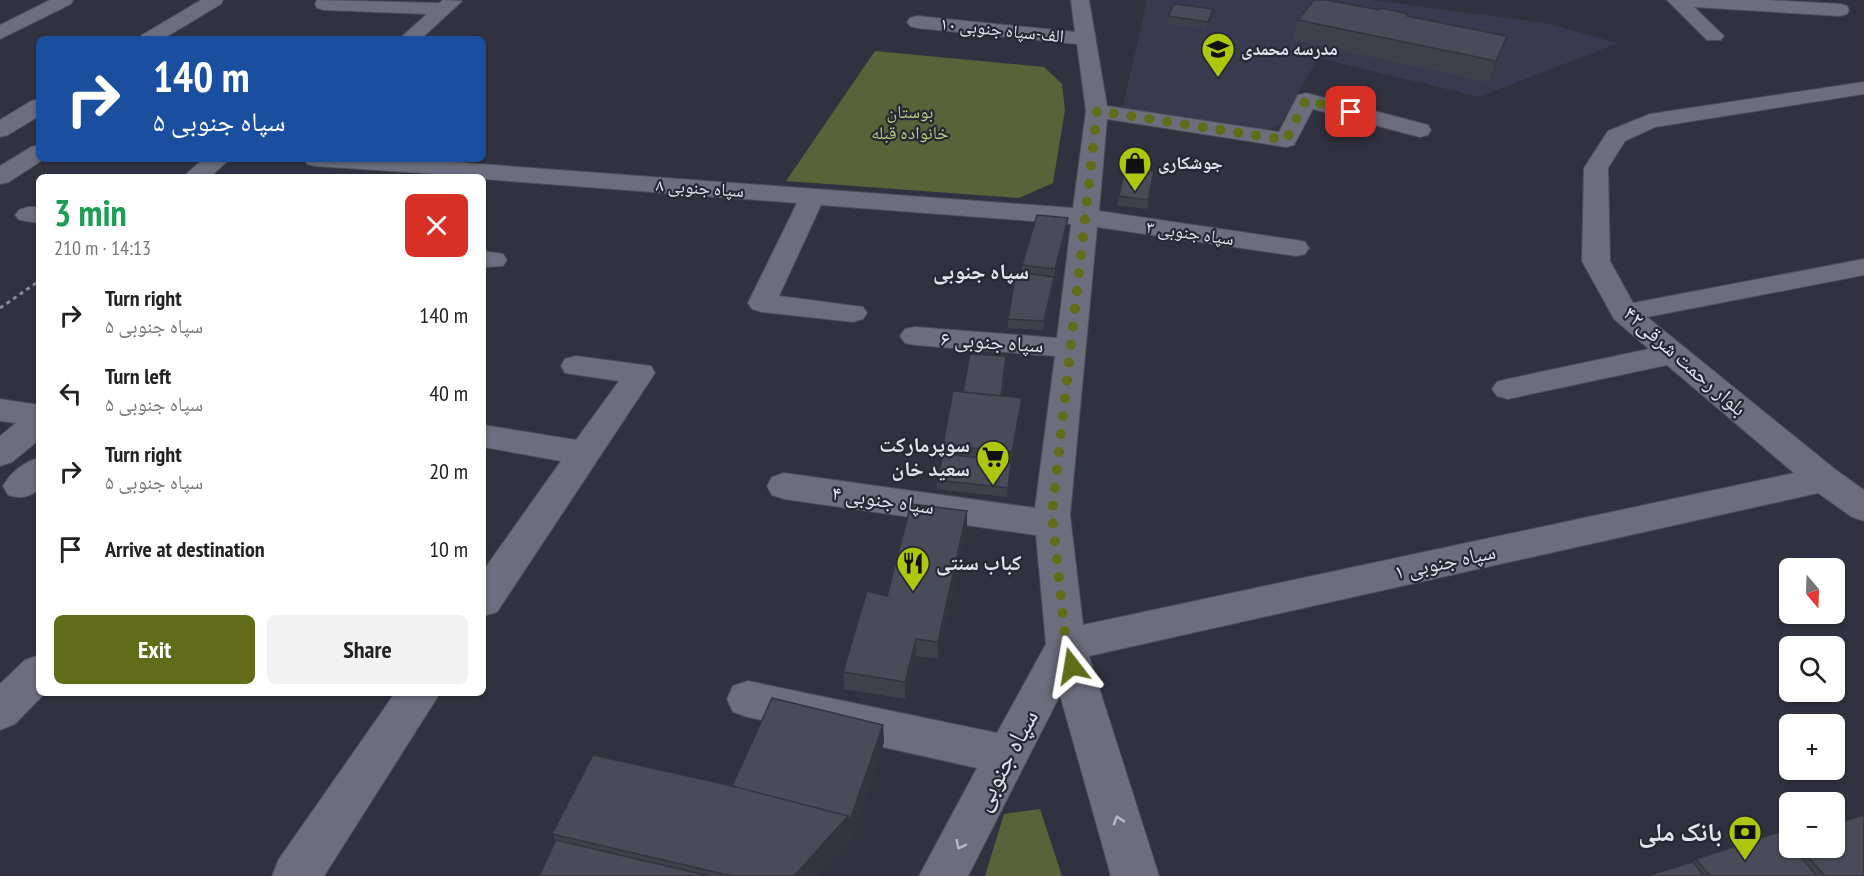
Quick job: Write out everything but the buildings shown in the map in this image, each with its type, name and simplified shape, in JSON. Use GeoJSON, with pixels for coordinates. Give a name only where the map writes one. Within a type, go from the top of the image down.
{"type":"FeatureCollection","features":[{"type":"Feature","properties":{"kind":"street"},"geometry":{"type":"LineString","coordinates":[[0,33],[64,0]]}},
{"type":"Feature","properties":{"kind":"street"},"geometry":{"type":"LineString","coordinates":[[154,36],[214,0]]}},
{"type":"Feature","properties":{"kind":"street"},"geometry":{"type":"LineString","coordinates":[[1080,0],[1097,111],[1053,524],[1066,645],[1135,876]]}},
{"type":"Feature","properties":{"kind":"street"},"geometry":{"type":"LineString","coordinates":[[1676,0],[1840,10]]}},
{"type":"Feature","properties":{"kind":"street"},"geometry":{"type":"LineString","coordinates":[[1676,0],[1714,36]]}},
{"type":"Feature","properties":{"kind":"street"},"geometry":{"type":"LineString","coordinates":[[324,3],[449,4]]}},
{"type":"Feature","properties":{"kind":"street"},"geometry":{"type":"LineString","coordinates":[[412,36],[449,4]]}},
{"type":"Feature","properties":{"kind":"street","name":"۱۰ الف-سپاه جنوبی"},"geometry":{"type":"LineString","coordinates":[[917,22],[1087,39]]}},
{"type":"Feature","properties":{"kind":"street"},"geometry":{"type":"LineString","coordinates":[[19,23],[61,26]]}},
{"type":"Feature","properties":{"kind":"street","name":"بلوار رحمت شرقی۴۲"},"geometry":{"type":"LineString","coordinates":[[1864,88],[1650,122],[1616,136],[1596,168],[1596,261],[1624,313],[1824,479],[1864,508]]}},
{"type":"Feature","properties":{"kind":"street"},"geometry":{"type":"LineString","coordinates":[[1097,111],[1286,140],[1306,100],[1420,130]]}},
{"type":"Feature","properties":{"kind":"street"},"geometry":{"type":"LineString","coordinates":[[0,130],[36,108]]}},
{"type":"Feature","properties":{"kind":"street"},"geometry":{"type":"LineString","coordinates":[[0,134],[36,137]]}},
{"type":"Feature","properties":{"kind":"street"},"geometry":{"type":"LineString","coordinates":[[0,177],[36,154]]}},
{"type":"Feature","properties":{"kind":"street"},"geometry":{"type":"LineString","coordinates":[[199,174],[214,162]]}},
{"type":"Feature","properties":{"kind":"street","name":"۸ سپاه جنوبی"},"geometry":{"type":"LineString","coordinates":[[355,162],[1084,218]]}},
{"type":"Feature","properties":{"kind":"street"},"geometry":{"type":"LineString","coordinates":[[486,189],[500,173]]}},
{"type":"Feature","properties":{"kind":"street"},"geometry":{"type":"LineString","coordinates":[[813,197],[762,303],[853,313]]}},
{"type":"Feature","properties":{"kind":"street","name":"۳ سپاه جنوبی"},"geometry":{"type":"LineString","coordinates":[[1084,218],[1296,248]]}},
{"type":"Feature","properties":{"kind":"street"},"geometry":{"type":"LineString","coordinates":[[1624,313],[1864,267]]}},
{"type":"Feature","properties":{"kind":"street","name":"۶ سپاه جنوبی"},"geometry":{"type":"LineString","coordinates":[[915,336],[1070,348]]}},
{"type":"Feature","properties":{"kind":"street"},"geometry":{"type":"LineString","coordinates":[[1508,389],[1673,354]]}},
{"type":"Feature","properties":{"kind":"street"},"geometry":{"type":"LineString","coordinates":[[486,597],[640,373],[576,366]]}},
{"type":"Feature","properties":{"kind":"street"},"geometry":{"type":"LineString","coordinates":[[0,410],[36,416]]}},
{"type":"Feature","properties":{"kind":"street"},"geometry":{"type":"LineString","coordinates":[[0,454],[36,424]]}},
{"type":"Feature","properties":{"kind":"street"},"geometry":{"type":"LineString","coordinates":[[486,436],[585,453]]}},
{"type":"Feature","properties":{"kind":"street","name":"۱ سپاه جنوبی"},"geometry":{"type":"LineString","coordinates":[[1066,645],[1824,479]]}},
{"type":"Feature","properties":{"kind":"street","name":"۴ سپاه جنوبی"},"geometry":{"type":"LineString","coordinates":[[784,486],[1053,524]]}},
{"type":"Feature","properties":{"kind":"street","name":"سپاه جنوبی"},"geometry":{"type":"LineString","coordinates":[[943,876],[1066,645]]}},
{"type":"Feature","properties":{"kind":"street"},"geometry":{"type":"LineString","coordinates":[[0,711],[36,675]]}},
{"type":"Feature","properties":{"kind":"street"},"geometry":{"type":"LineString","coordinates":[[296,876],[417,696]]}},
{"type":"Feature","properties":{"kind":"street"},"geometry":{"type":"LineString","coordinates":[[748,699],[1008,755]]}},
{"type":"Feature","properties":{"kind":"path"},"geometry":{"type":"LineString","coordinates":[[0,309],[36,283]]}},
{"type":"Feature","properties":{"kind":"shaded area","name":"مدرسه محمدی"},"geometry":{"type":"Polygon","coordinates":[[[1147,0],[1371,0],[1545,23],[1618,43],[1479,97],[1318,58],[1281,124],[1273,128],[1257,130],[1122,110],[1147,0]]]}},
{"type":"Feature","properties":{"kind":"green space","name":"بوستان خانواده قبله"},"geometry":{"type":"Polygon","coordinates":[[[875,51],[1044,67],[1062,84],[1065,110],[1053,183],[1019,198],[786,181],[875,51]]]}},
{"type":"Feature","properties":{"kind":"green space"},"geometry":{"type":"Polygon","coordinates":[[[1040,809],[1062,876],[985,876],[1004,814],[1040,809]]]}},
{"type":"Feature","properties":{"kind":"place","name":"مدرسه محمدی"},"geometry":{"type":"Point","coordinates":[1218,78]}},
{"type":"Feature","properties":{"kind":"place","name":"جوشکاری"},"geometry":{"type":"Point","coordinates":[1135,192]}},
{"type":"Feature","properties":{"kind":"place","name":"سوپرمارکت سعید خان"},"geometry":{"type":"Point","coordinates":[993,486]}},
{"type":"Feature","properties":{"kind":"place","name":"کباب سنتی"},"geometry":{"type":"Point","coordinates":[913,592]}},
{"type":"Feature","properties":{"kind":"place","name":"بانک ملی"},"geometry":{"type":"Point","coordinates":[1745,861]}},
{"type":"Feature","properties":{"kind":"district","name":"سپاه جنوبی"},"geometry":{"type":"Point","coordinates":[981,271]}},
{"type":"Feature","properties":{"kind":"route"},"geometry":{"type":"LineString","coordinates":[[1072,666],[1066,645],[1052,515],[1097,111],[1286,140],[1306,100],[1351,112]]}}]}
